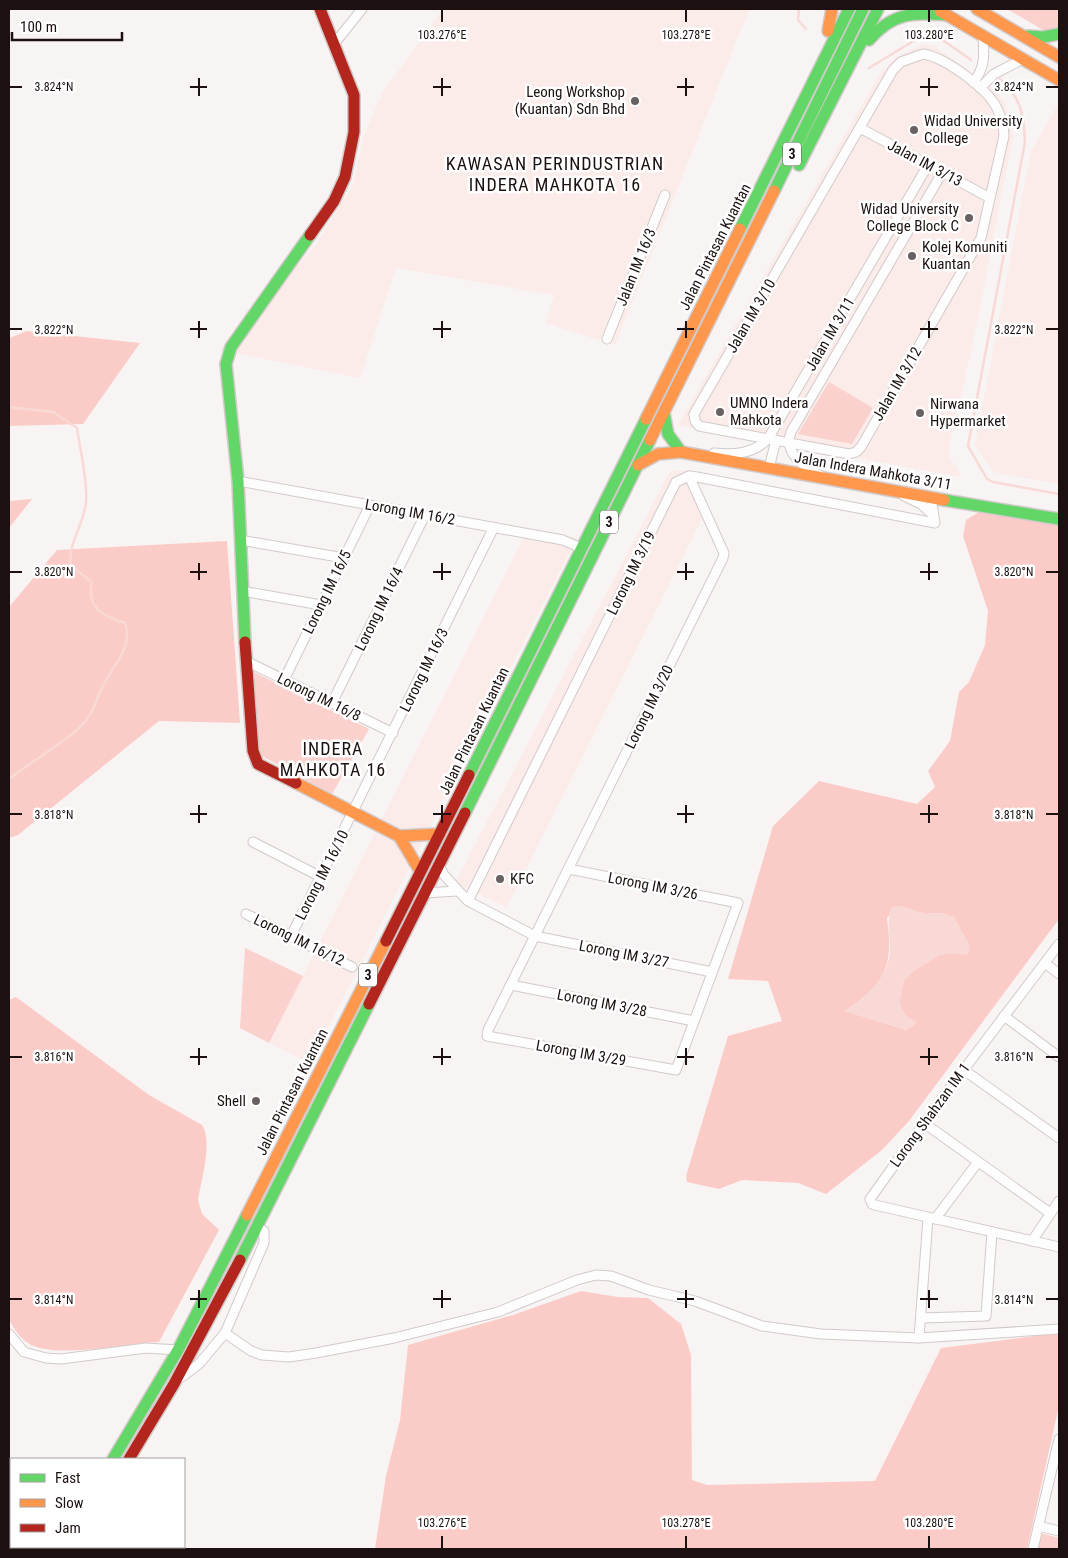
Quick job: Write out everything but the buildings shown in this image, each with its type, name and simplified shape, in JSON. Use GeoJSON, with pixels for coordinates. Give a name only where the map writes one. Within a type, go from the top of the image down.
{"type":"FeatureCollection","features":[{"type":"Feature","properties":{"kind":"main road"},"geometry":{"type":"LineString","coordinates":[[320,9],[354,96],[354,132],[345,177],[334,201],[227,355],[226,364],[238,481],[242,591],[252,746],[258,764],[399,836],[440,834]]}},
{"type":"Feature","properties":{"kind":"main road"},"geometry":{"type":"LineString","coordinates":[[828,31],[832,9]]}},
{"type":"Feature","properties":{"kind":"main road"},"geometry":{"type":"LineString","coordinates":[[683,345],[693,302],[839,9]]}},
{"type":"Feature","properties":{"kind":"main road","name":"Jalan Pintasan Kuantan"},"geometry":{"type":"LineString","coordinates":[[114,1458],[178,1350],[440,834],[849,9]]}},
{"type":"Feature","properties":{"kind":"main road","name":"Jalan Pintasan Kuantan"},"geometry":{"type":"LineString","coordinates":[[130,1458],[174,1384],[425,893],[636,466],[704,335],[863,9]]}},
{"type":"Feature","properties":{"kind":"main road"},"geometry":{"type":"LineString","coordinates":[[704,335],[734,294],[878,9]]}},
{"type":"Feature","properties":{"kind":"main road"},"geometry":{"type":"LineString","coordinates":[[936,9],[1059,80]]}},
{"type":"Feature","properties":{"kind":"main road"},"geometry":{"type":"LineString","coordinates":[[977,9],[1059,57]]}},
{"type":"Feature","properties":{"kind":"main road"},"geometry":{"type":"LineString","coordinates":[[851,62],[877,29],[893,18],[914,14],[947,15]]}},
{"type":"Feature","properties":{"kind":"main road"},"geometry":{"type":"LineString","coordinates":[[1026,36],[1043,37],[1059,34]]}},
{"type":"Feature","properties":{"kind":"main road"},"geometry":{"type":"LineString","coordinates":[[664,412],[664,429],[668,438],[681,452]]}},
{"type":"Feature","properties":{"kind":"main road","name":"Jalan Indera Mahkota 3/11"},"geometry":{"type":"LineString","coordinates":[[636,466],[646,458],[659,452],[681,452],[896,492],[956,500],[1059,519]]}},
{"type":"Feature","properties":{"kind":"main road"},"geometry":{"type":"LineString","coordinates":[[399,836],[420,871]]}},
{"type":"Feature","properties":{"kind":"street"},"geometry":{"type":"LineString","coordinates":[[334,44],[362,9]]}},
{"type":"Feature","properties":{"kind":"street"},"geometry":{"type":"LineString","coordinates":[[977,85],[984,57],[983,36]]}},
{"type":"Feature","properties":{"kind":"street","name":"Jalan IM 3/12"},"geometry":{"type":"LineString","coordinates":[[788,442],[849,454],[856,452],[861,447],[981,238],[1004,129],[994,102],[977,85],[934,56],[923,54],[912,56],[901,62],[893,70],[860,128]]}},
{"type":"Feature","properties":{"kind":"street"},"geometry":{"type":"LineString","coordinates":[[977,85],[994,74],[1023,60]]}},
{"type":"Feature","properties":{"kind":"street","name":"Jalan IM 3/13"},"geometry":{"type":"LineString","coordinates":[[860,128],[990,198]]}},
{"type":"Feature","properties":{"kind":"street","name":"Jalan IM 3/10"},"geometry":{"type":"LineString","coordinates":[[788,442],[699,426],[694,421],[694,414],[860,128]]}},
{"type":"Feature","properties":{"kind":"street","name":"Jalan IM 3/11"},"geometry":{"type":"LineString","coordinates":[[699,455],[745,452],[757,448],[772,439],[928,165]]}},
{"type":"Feature","properties":{"kind":"street","name":"Jalan IM 3/11"},"geometry":{"type":"LineString","coordinates":[[788,442],[791,432],[942,173]]}},
{"type":"Feature","properties":{"kind":"street","name":"Jalan IM 16/3"},"geometry":{"type":"LineString","coordinates":[[608,339],[665,194]]}},
{"type":"Feature","properties":{"kind":"street"},"geometry":{"type":"LineString","coordinates":[[860,282],[874,289]]}},
{"type":"Feature","properties":{"kind":"street"},"geometry":{"type":"LineString","coordinates":[[769,468],[772,439]]}},
{"type":"Feature","properties":{"kind":"street"},"geometry":{"type":"LineString","coordinates":[[788,442],[792,453],[802,463],[821,477],[834,481]]}},
{"type":"Feature","properties":{"kind":"street"},"geometry":{"type":"LineString","coordinates":[[689,476],[934,519]]}},
{"type":"Feature","properties":{"kind":"street","name":"Lorong IM 3/20"},"geometry":{"type":"LineString","coordinates":[[487,1036],[488,1030],[510,985],[724,553],[689,476]]}},
{"type":"Feature","properties":{"kind":"street","name":"Lorong IM 3/19"},"geometry":{"type":"LineString","coordinates":[[468,901],[676,482],[689,476]]}},
{"type":"Feature","properties":{"kind":"street","name":"Lorong IM 16/2"},"geometry":{"type":"LineString","coordinates":[[238,481],[563,540],[581,548]]}},
{"type":"Feature","properties":{"kind":"street"},"geometry":{"type":"LineString","coordinates":[[896,492],[921,504],[934,519]]}},
{"type":"Feature","properties":{"kind":"street"},"geometry":{"type":"LineString","coordinates":[[930,497],[934,519]]}},
{"type":"Feature","properties":{"kind":"street"},"geometry":{"type":"LineString","coordinates":[[934,519],[937,509],[956,500]]}},
{"type":"Feature","properties":{"kind":"street","name":"Lorong IM 16/5"},"geometry":{"type":"LineString","coordinates":[[284,680],[370,505]]}},
{"type":"Feature","properties":{"kind":"street","name":"Lorong IM 16/4"},"geometry":{"type":"LineString","coordinates":[[332,703],[425,515]]}},
{"type":"Feature","properties":{"kind":"street","name":"Lorong IM 16/3"},"geometry":{"type":"LineString","coordinates":[[353,813],[494,527]]}},
{"type":"Feature","properties":{"kind":"street"},"geometry":{"type":"LineString","coordinates":[[240,540],[344,558]]}},
{"type":"Feature","properties":{"kind":"street"},"geometry":{"type":"LineString","coordinates":[[242,591],[321,605]]}},
{"type":"Feature","properties":{"kind":"street","name":"Lorong IM 16/8"},"geometry":{"type":"LineString","coordinates":[[246,662],[393,733]]}},
{"type":"Feature","properties":{"kind":"street","name":"Lorong IM 16/10"},"geometry":{"type":"LineString","coordinates":[[291,936],[353,813]]}},
{"type":"Feature","properties":{"kind":"street"},"geometry":{"type":"LineString","coordinates":[[253,842],[321,876]]}},
{"type":"Feature","properties":{"kind":"street","name":"Lorong IM 3/27"},"geometry":{"type":"LineString","coordinates":[[439,865],[444,876],[468,901],[535,936],[712,972]]}},
{"type":"Feature","properties":{"kind":"street","name":"Lorong IM 3/26"},"geometry":{"type":"LineString","coordinates":[[569,869],[738,903],[712,972]]}},
{"type":"Feature","properties":{"kind":"street"},"geometry":{"type":"LineString","coordinates":[[425,893],[448,890],[457,891]]}},
{"type":"Feature","properties":{"kind":"street","name":"Lorong IM 16/12"},"geometry":{"type":"LineString","coordinates":[[246,914],[352,967]]}},
{"type":"Feature","properties":{"kind":"street","name":"Lorong Shahzan IM 1"},"geometry":{"type":"LineString","coordinates":[[932,1218],[872,1204],[870,1199],[924,1123],[1059,944]]}},
{"type":"Feature","properties":{"kind":"street"},"geometry":{"type":"LineString","coordinates":[[1045,963],[1059,974]]}},
{"type":"Feature","properties":{"kind":"street"},"geometry":{"type":"LineString","coordinates":[[694,1021],[712,972]]}},
{"type":"Feature","properties":{"kind":"street","name":"Lorong IM 3/28"},"geometry":{"type":"LineString","coordinates":[[510,985],[694,1021]]}},
{"type":"Feature","properties":{"kind":"street"},"geometry":{"type":"LineString","coordinates":[[1004,1016],[1059,1057]]}},
{"type":"Feature","properties":{"kind":"street","name":"Lorong IM 3/29"},"geometry":{"type":"LineString","coordinates":[[487,1036],[676,1070],[694,1021]]}},
{"type":"Feature","properties":{"kind":"street"},"geometry":{"type":"LineString","coordinates":[[964,1070],[1059,1138]]}},
{"type":"Feature","properties":{"kind":"street"},"geometry":{"type":"LineString","coordinates":[[924,1123],[1050,1214]]}},
{"type":"Feature","properties":{"kind":"street"},"geometry":{"type":"LineString","coordinates":[[919,1338],[932,1218],[978,1162]]}},
{"type":"Feature","properties":{"kind":"street"},"geometry":{"type":"LineString","coordinates":[[1032,1241],[1059,1201]]}},
{"type":"Feature","properties":{"kind":"street"},"geometry":{"type":"LineString","coordinates":[[932,1218],[1059,1248]]}},
{"type":"Feature","properties":{"kind":"street"},"geometry":{"type":"LineString","coordinates":[[174,1384],[199,1364],[225,1333],[264,1243],[264,1231],[256,1226]]}},
{"type":"Feature","properties":{"kind":"street"},"geometry":{"type":"LineString","coordinates":[[921,1318],[986,1316],[992,1232]]}},
{"type":"Feature","properties":{"kind":"street"},"geometry":{"type":"LineString","coordinates":[[225,1333],[250,1351],[262,1356],[289,1357],[316,1353],[394,1338],[498,1312],[577,1280],[596,1275],[612,1276],[650,1290],[695,1301],[762,1326],[821,1334],[919,1338],[1059,1329]]}},
{"type":"Feature","properties":{"kind":"street"},"geometry":{"type":"LineString","coordinates":[[9,1334],[24,1352],[46,1358],[62,1359],[146,1348],[178,1350]]}},
{"type":"Feature","properties":{"kind":"street"},"geometry":{"type":"LineString","coordinates":[[1033,1549],[1059,1439]]}},
{"type":"Feature","properties":{"kind":"street"},"geometry":{"type":"LineString","coordinates":[[1038,1526],[1059,1532]]}},
{"type":"Feature","properties":{"kind":"shaded area"},"geometry":{"type":"Polygon","coordinates":[[[443,9],[749,9],[615,345],[546,323],[554,295],[396,268],[360,378],[220,350],[316,245],[354,182],[363,137],[383,92],[443,9]]]}},
{"type":"Feature","properties":{"kind":"shaded area"},"geometry":{"type":"Polygon","coordinates":[[[1007,9],[1059,9],[1059,39],[1007,9]]]}},
{"type":"Feature","properties":{"kind":"shaded area"},"geometry":{"type":"Polygon","coordinates":[[[924,44],[934,46],[988,84],[1005,102],[1013,136],[973,343],[948,451],[951,463],[955,463],[961,477],[678,425],[882,71],[897,56],[924,44]]]}},
{"type":"Feature","properties":{"kind":"shaded area"},"geometry":{"type":"Polygon","coordinates":[[[1059,103],[1059,484],[993,472],[975,445],[1031,151],[1059,103]]]}},
{"type":"Feature","properties":{"kind":"shaded area"},"geometry":{"type":"Polygon","coordinates":[[[27,331],[140,343],[83,424],[9,426],[9,338],[27,331]]]}},
{"type":"Feature","properties":{"kind":"shaded area"},"geometry":{"type":"Polygon","coordinates":[[[829,382],[873,408],[852,444],[798,434],[829,382]]]}},
{"type":"Feature","properties":{"kind":"shaded area"},"geometry":{"type":"Polygon","coordinates":[[[671,471],[689,471],[704,515],[507,907],[455,883],[666,479],[671,471]]]}},
{"type":"Feature","properties":{"kind":"shaded area"},"geometry":{"type":"Polygon","coordinates":[[[32,499],[9,528],[9,501],[32,499]]]}},
{"type":"Feature","properties":{"kind":"shaded area"},"geometry":{"type":"Polygon","coordinates":[[[989,506],[1059,519],[1059,919],[909,1121],[882,1150],[826,1194],[798,1183],[742,1180],[719,1189],[687,1182],[686,1176],[728,1036],[782,1021],[768,981],[728,979],[773,826],[819,781],[917,804],[935,787],[928,771],[950,741],[959,692],[969,682],[985,645],[988,611],[963,536],[966,520],[989,506]],[[898,906],[887,918],[889,949],[884,973],[869,992],[845,1011],[906,1030],[916,1023],[905,1015],[899,1003],[904,980],[916,969],[939,955],[952,953],[968,954],[954,917],[941,913],[926,914],[898,906]]]}},
{"type":"Feature","properties":{"kind":"shaded area"},"geometry":{"type":"Polygon","coordinates":[[[528,529],[577,538],[310,1063],[269,1043],[528,529]]]}},
{"type":"Feature","properties":{"kind":"shaded area"},"geometry":{"type":"Polygon","coordinates":[[[227,541],[240,723],[159,721],[18,835],[9,838],[9,607],[57,550],[227,541]]]}},
{"type":"Feature","properties":{"kind":"shaded area"},"geometry":{"type":"Polygon","coordinates":[[[254,672],[369,729],[332,794],[260,755],[254,672]]]}},
{"type":"Feature","properties":{"kind":"shaded area"},"geometry":{"type":"Polygon","coordinates":[[[898,906],[926,914],[941,913],[954,917],[970,946],[968,955],[952,953],[939,955],[916,969],[904,980],[899,1003],[905,1015],[917,1022],[906,1030],[844,1011],[875,986],[886,968],[890,949],[889,917],[892,907],[898,906]]]}},
{"type":"Feature","properties":{"kind":"shaded area"},"geometry":{"type":"Polygon","coordinates":[[[245,948],[303,976],[269,1043],[240,1028],[245,948]]]}},
{"type":"Feature","properties":{"kind":"shaded area"},"geometry":{"type":"Polygon","coordinates":[[[16,997],[149,1095],[202,1125],[205,1132],[206,1151],[198,1200],[202,1214],[219,1230],[159,1342],[72,1350],[39,1348],[22,1338],[9,1319],[9,1000],[16,997]]]}},
{"type":"Feature","properties":{"kind":"shaded area"},"geometry":{"type":"Polygon","coordinates":[[[581,1291],[618,1297],[648,1298],[681,1324],[691,1355],[692,1480],[707,1485],[875,1481],[941,1348],[1059,1333],[1059,1406],[1027,1549],[375,1549],[386,1476],[400,1420],[408,1345],[513,1315],[581,1291]]]}},
{"type":"Feature","properties":{"kind":"shaded area"},"geometry":{"type":"Polygon","coordinates":[[[1040,1533],[1059,1538],[1059,1549],[1036,1549],[1040,1533]]]}},
{"type":"Feature","properties":{"kind":"waterway"},"geometry":{"type":"LineString","coordinates":[[799,9],[798,20],[806,29]]}},
{"type":"Feature","properties":{"kind":"waterway"},"geometry":{"type":"LineString","coordinates":[[869,68],[930,31],[971,60]]}},
{"type":"Feature","properties":{"kind":"waterway"},"geometry":{"type":"LineString","coordinates":[[1000,79],[1013,93],[1020,107],[1024,123],[1025,142],[968,446],[987,479],[993,482],[1059,494]]}},
{"type":"Feature","properties":{"kind":"waterway"},"geometry":{"type":"LineString","coordinates":[[9,407],[53,412],[77,428],[85,475],[86,502],[71,550],[71,566],[92,582],[92,598],[98,610],[125,623],[127,632],[127,640],[121,656],[87,718],[70,736],[9,779]]}},
{"type":"Feature","properties":{"kind":"traffic: fast"},"geometry":{"type":"LineString","coordinates":[[740,229],[849,9]]}},
{"type":"Feature","properties":{"kind":"traffic: fast"},"geometry":{"type":"LineString","coordinates":[[774,191],[863,9]]}},
{"type":"Feature","properties":{"kind":"traffic: fast"},"geometry":{"type":"LineString","coordinates":[[799,165],[878,9]]}},
{"type":"Feature","properties":{"kind":"traffic: fast"},"geometry":{"type":"LineString","coordinates":[[869,40],[886,24],[904,16],[923,14],[947,15]]}},
{"type":"Feature","properties":{"kind":"traffic: fast"},"geometry":{"type":"LineString","coordinates":[[1028,36],[1043,37],[1059,34]]}},
{"type":"Feature","properties":{"kind":"traffic: fast"},"geometry":{"type":"LineString","coordinates":[[245,642],[238,481],[226,364],[231,347],[310,235]]}},
{"type":"Feature","properties":{"kind":"traffic: fast"},"geometry":{"type":"LineString","coordinates":[[664,413],[668,434],[681,452]]}},
{"type":"Feature","properties":{"kind":"traffic: fast"},"geometry":{"type":"LineString","coordinates":[[469,775],[646,419]]}},
{"type":"Feature","properties":{"kind":"traffic: fast"},"geometry":{"type":"LineString","coordinates":[[465,813],[650,440]]}},
{"type":"Feature","properties":{"kind":"traffic: fast"},"geometry":{"type":"LineString","coordinates":[[944,500],[1059,519]]}},
{"type":"Feature","properties":{"kind":"traffic: fast"},"geometry":{"type":"LineString","coordinates":[[240,1260],[369,1004]]}},
{"type":"Feature","properties":{"kind":"traffic: fast"},"geometry":{"type":"LineString","coordinates":[[114,1458],[178,1350],[247,1215]]}},
{"type":"Feature","properties":{"kind":"traffic: slow"},"geometry":{"type":"LineString","coordinates":[[828,31],[832,9]]}},
{"type":"Feature","properties":{"kind":"traffic: slow"},"geometry":{"type":"LineString","coordinates":[[977,9],[1059,57]]}},
{"type":"Feature","properties":{"kind":"traffic: slow"},"geometry":{"type":"LineString","coordinates":[[940,11],[1059,80]]}},
{"type":"Feature","properties":{"kind":"traffic: slow"},"geometry":{"type":"LineString","coordinates":[[650,440],[774,191]]}},
{"type":"Feature","properties":{"kind":"traffic: slow"},"geometry":{"type":"LineString","coordinates":[[646,419],[740,229]]}},
{"type":"Feature","properties":{"kind":"traffic: slow"},"geometry":{"type":"LineString","coordinates":[[638,465],[658,454],[681,452],[944,500]]}},
{"type":"Feature","properties":{"kind":"traffic: slow"},"geometry":{"type":"LineString","coordinates":[[296,783],[399,836],[440,834]]}},
{"type":"Feature","properties":{"kind":"traffic: slow"},"geometry":{"type":"LineString","coordinates":[[399,836],[420,871]]}},
{"type":"Feature","properties":{"kind":"traffic: slow"},"geometry":{"type":"LineString","coordinates":[[247,1215],[386,941]]}},
{"type":"Feature","properties":{"kind":"traffic: jam"},"geometry":{"type":"LineString","coordinates":[[310,235],[334,201],[345,177],[354,132],[354,95],[320,9]]}},
{"type":"Feature","properties":{"kind":"traffic: jam"},"geometry":{"type":"LineString","coordinates":[[245,642],[253,751],[258,764],[296,783]]}},
{"type":"Feature","properties":{"kind":"traffic: jam"},"geometry":{"type":"LineString","coordinates":[[386,941],[469,775]]}},
{"type":"Feature","properties":{"kind":"traffic: jam"},"geometry":{"type":"LineString","coordinates":[[369,1004],[465,813]]}},
{"type":"Feature","properties":{"kind":"traffic: jam"},"geometry":{"type":"LineString","coordinates":[[130,1458],[174,1384],[240,1260]]}},
{"type":"Feature","properties":{"kind":"place","name":"Leong Workshop (Kuantan) Sdn Bhd"},"geometry":{"type":"Point","coordinates":[635,101]}},
{"type":"Feature","properties":{"kind":"place","name":"Widad University College"},"geometry":{"type":"Point","coordinates":[914,130]}},
{"type":"Feature","properties":{"kind":"place","name":"Widad University College Block C"},"geometry":{"type":"Point","coordinates":[969,218]}},
{"type":"Feature","properties":{"kind":"place","name":"Kolej Komuniti Kuantan"},"geometry":{"type":"Point","coordinates":[912,256]}},
{"type":"Feature","properties":{"kind":"place","name":"UMNO Indera Mahkota"},"geometry":{"type":"Point","coordinates":[720,412]}},
{"type":"Feature","properties":{"kind":"place","name":"Nirwana Hypermarket"},"geometry":{"type":"Point","coordinates":[920,413]}},
{"type":"Feature","properties":{"kind":"place","name":"KFC"},"geometry":{"type":"Point","coordinates":[500,879]}},
{"type":"Feature","properties":{"kind":"place","name":"Shell"},"geometry":{"type":"Point","coordinates":[256,1101]}},
{"type":"Feature","properties":{"kind":"district","name":"KAWASAN PERINDUSTRIAN INDERA MAHKOTA 16"},"geometry":{"type":"Point","coordinates":[555,173]}},
{"type":"Feature","properties":{"kind":"district","name":"INDERA MAHKOTA 16"},"geometry":{"type":"Point","coordinates":[333,758]}}]}
